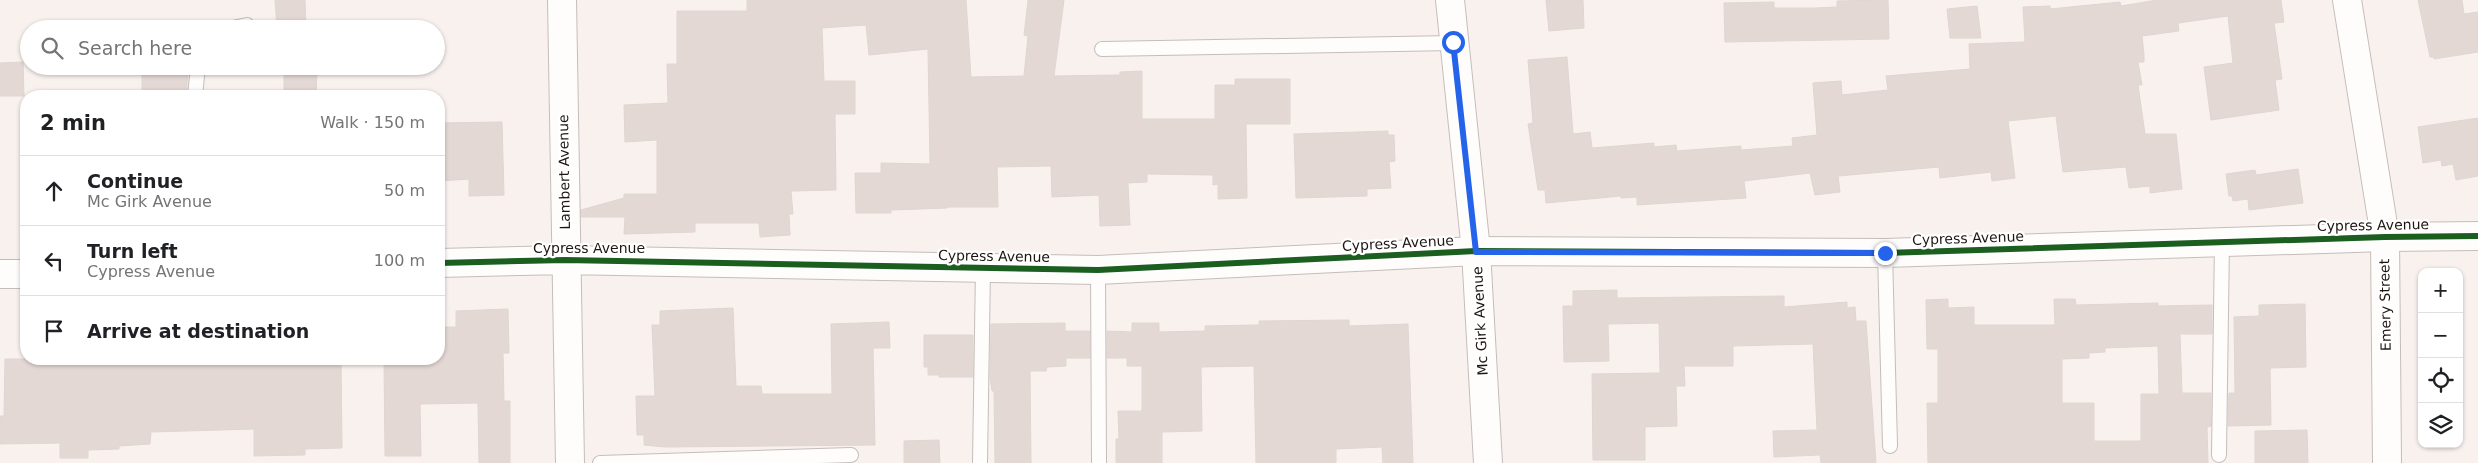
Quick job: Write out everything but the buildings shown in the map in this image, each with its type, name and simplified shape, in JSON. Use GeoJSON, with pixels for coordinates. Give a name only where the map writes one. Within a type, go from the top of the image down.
{"type":"FeatureCollection","features":[{"type":"Feature","properties":{"kind":"street","name":"Lambert Avenue"},"geometry":{"type":"LineString","coordinates":[[562,0],[570,463]]}},
{"type":"Feature","properties":{"kind":"street","name":"Mc Girk Avenue"},"geometry":{"type":"LineString","coordinates":[[1450,0],[1476,252],[1488,463]]}},
{"type":"Feature","properties":{"kind":"street","name":"Emery Street"},"geometry":{"type":"LineString","coordinates":[[2347,0],[2385,237],[2387,463]]}},
{"type":"Feature","properties":{"kind":"street","name":"Cypress Avenue"},"geometry":{"type":"LineString","coordinates":[[445,263],[566,260],[1098,270],[1476,252],[1885,253],[2385,237],[2478,236]]}},
{"type":"Feature","properties":{"kind":"street"},"geometry":{"type":"LineString","coordinates":[[0,274],[20,274]]}},
{"type":"Feature","properties":{"kind":"lane"},"geometry":{"type":"LineString","coordinates":[[1102,49],[1453,42]]}},
{"type":"Feature","properties":{"kind":"lane"},"geometry":{"type":"LineString","coordinates":[[196,90],[197,75]]}},
{"type":"Feature","properties":{"kind":"lane"},"geometry":{"type":"LineString","coordinates":[[2219,455],[2222,242]]}},
{"type":"Feature","properties":{"kind":"lane"},"geometry":{"type":"LineString","coordinates":[[1885,253],[1890,446]]}},
{"type":"Feature","properties":{"kind":"lane"},"geometry":{"type":"LineString","coordinates":[[980,463],[983,268]]}},
{"type":"Feature","properties":{"kind":"lane"},"geometry":{"type":"LineString","coordinates":[[1098,270],[1099,463]]}},
{"type":"Feature","properties":{"kind":"lane"},"geometry":{"type":"LineString","coordinates":[[600,463],[851,454]]}},
{"type":"Feature","properties":{"kind":"cycle path"},"geometry":{"type":"LineString","coordinates":[[445,263],[565,260],[1098,270],[1476,251],[1885,253],[2385,237],[2478,236]]}},
{"type":"Feature","properties":{"kind":"route"},"geometry":{"type":"LineString","coordinates":[[1453,42],[1476,252],[1885,253]]}}]}
